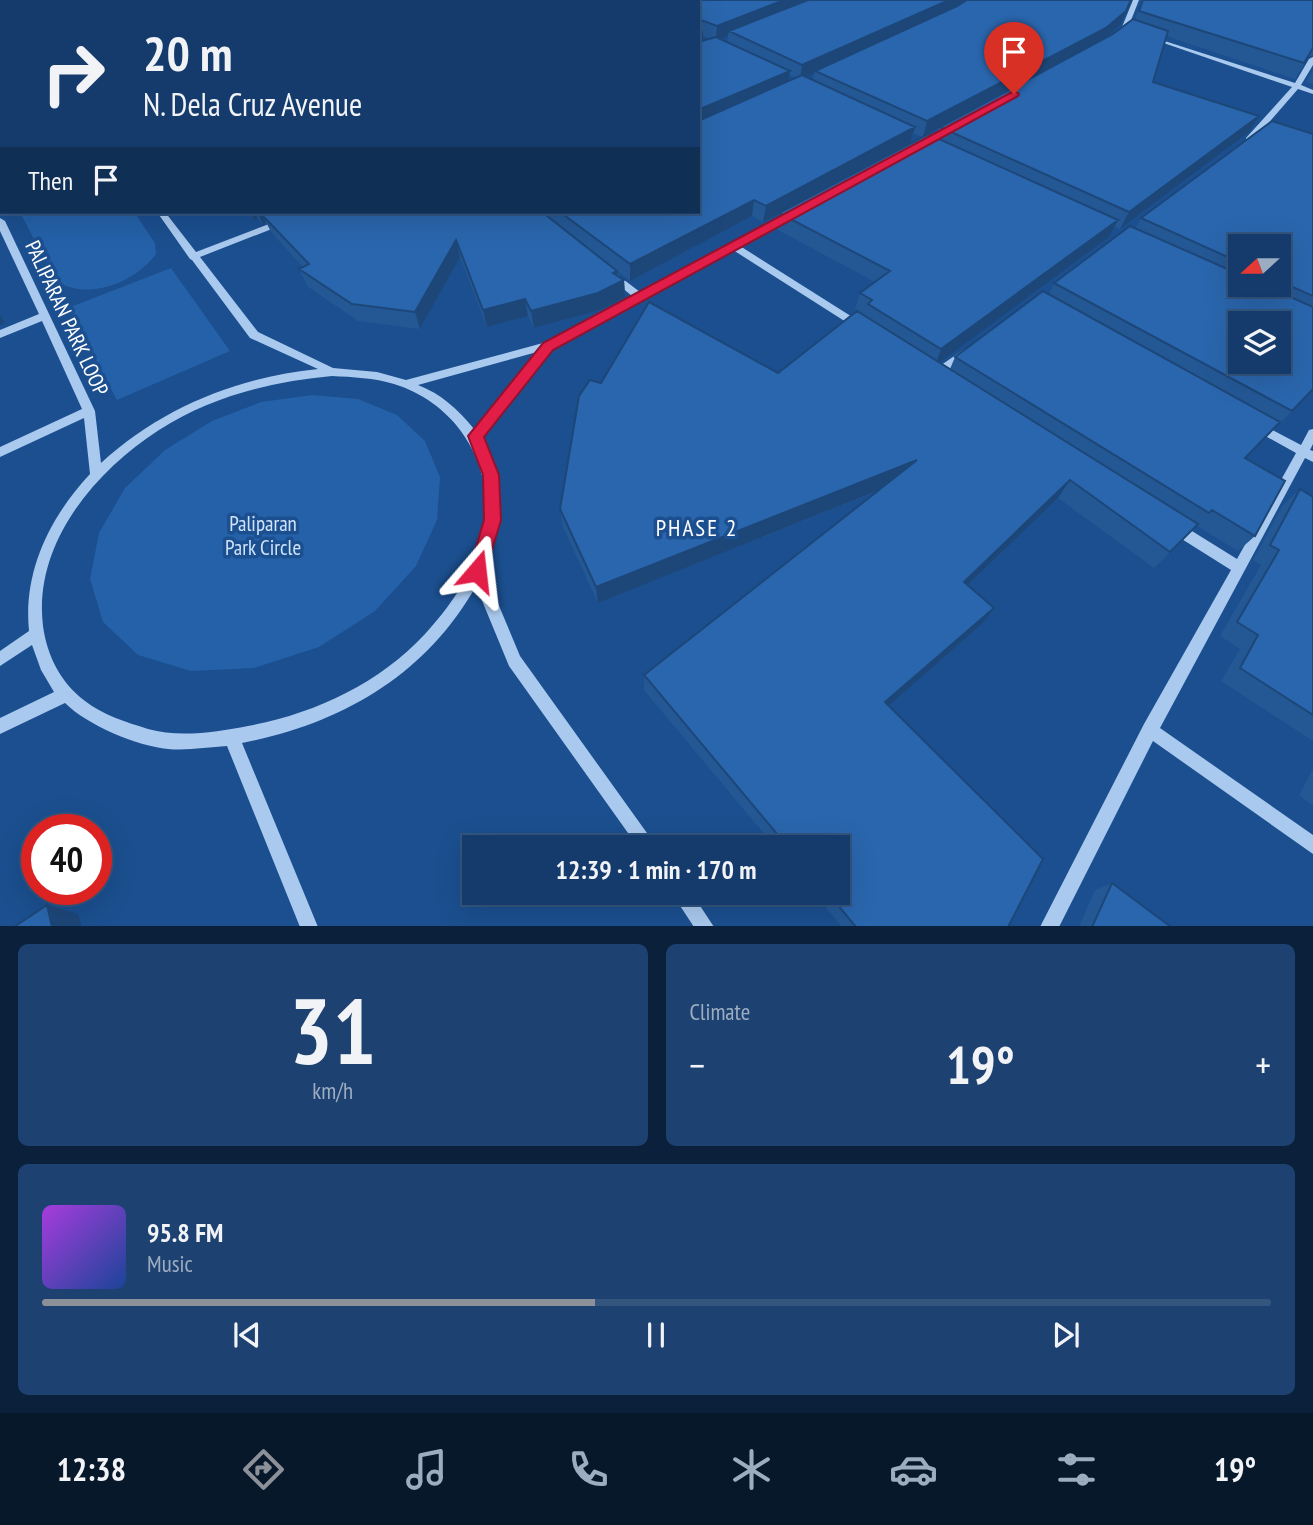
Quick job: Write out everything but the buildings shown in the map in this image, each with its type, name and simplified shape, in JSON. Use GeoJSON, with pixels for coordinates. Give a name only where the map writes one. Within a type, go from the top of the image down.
{"type":"FeatureCollection","features":[{"type":"Feature","properties":{"kind":"street"},"geometry":{"type":"LineString","coordinates":[[1111,40],[1125,28],[1136,0]]}},
{"type":"Feature","properties":{"kind":"street"},"geometry":{"type":"LineString","coordinates":[[1125,28],[1313,92]]}},
{"type":"Feature","properties":{"kind":"street"},"geometry":{"type":"LineString","coordinates":[[1243,144],[1254,136],[1297,86],[1313,59]]}},
{"type":"Feature","properties":{"kind":"street"},"geometry":{"type":"LineString","coordinates":[[406,384],[548,346],[806,207]]}},
{"type":"Feature","properties":{"kind":"street"},"geometry":{"type":"LineString","coordinates":[[162,214],[254,335],[332,372]]}},
{"type":"Feature","properties":{"kind":"street"},"geometry":{"type":"LineString","coordinates":[[193,257],[302,214]]}},
{"type":"Feature","properties":{"kind":"street","name":"PALIPARAN PARK LOOP"},"geometry":{"type":"LineString","coordinates":[[0,221],[4,238],[89,411],[96,476]]}},
{"type":"Feature","properties":{"kind":"street"},"geometry":{"type":"LineString","coordinates":[[734,246],[868,332]]}},
{"type":"Feature","properties":{"kind":"street"},"geometry":{"type":"LineString","coordinates":[[607,271],[640,296]]}},
{"type":"Feature","properties":{"kind":"street"},"geometry":{"type":"LineString","coordinates":[[0,334],[44,316]]}},
{"type":"Feature","properties":{"kind":"street"},"geometry":{"type":"LineString","coordinates":[[947,382],[930,371],[980,342]]}},
{"type":"Feature","properties":{"kind":"street"},"geometry":{"type":"LineString","coordinates":[[475,436],[548,346]]}},
{"type":"Feature","properties":{"kind":"street"},"geometry":{"type":"LineString","coordinates":[[332,372],[371,375],[406,384],[446,405],[475,436],[491,475],[493,520],[477,571],[450,616],[409,659],[358,696],[298,724],[233,740],[166,741],[131,732],[107,725],[65,695],[45,667],[35,635],[34,594],[45,552],[66,512],[96,476],[130,444],[169,418],[209,398],[251,383],[292,374],[332,372]]}},
{"type":"Feature","properties":{"kind":"street"},"geometry":{"type":"LineString","coordinates":[[0,452],[89,411]]}},
{"type":"Feature","properties":{"kind":"street"},"geometry":{"type":"LineString","coordinates":[[1241,417],[1308,454]]}},
{"type":"Feature","properties":{"kind":"street"},"geometry":{"type":"LineString","coordinates":[[1049,926],[1150,730],[1239,568],[1308,454],[1313,433]]}},
{"type":"Feature","properties":{"kind":"street"},"geometry":{"type":"LineString","coordinates":[[1157,516],[1239,568]]}},
{"type":"Feature","properties":{"kind":"street"},"geometry":{"type":"LineString","coordinates":[[477,571],[514,661],[639,835]]}},
{"type":"Feature","properties":{"kind":"street"},"geometry":{"type":"LineString","coordinates":[[0,659],[35,635]]}},
{"type":"Feature","properties":{"kind":"street"},"geometry":{"type":"LineString","coordinates":[[0,726],[65,695]]}},
{"type":"Feature","properties":{"kind":"street"},"geometry":{"type":"LineString","coordinates":[[1150,730],[1313,845]]}},
{"type":"Feature","properties":{"kind":"street"},"geometry":{"type":"LineString","coordinates":[[233,740],[309,926]]}},
{"type":"Feature","properties":{"kind":"street"},"geometry":{"type":"LineString","coordinates":[[690,905],[705,926]]}},
{"type":"Feature","properties":{"kind":"green space"},"geometry":{"type":"Polygon","coordinates":[[[21,214],[135,214],[155,243],[156,254],[123,281],[95,289],[81,289],[55,280],[21,214]]]}},
{"type":"Feature","properties":{"kind":"green space"},"geometry":{"type":"Polygon","coordinates":[[[171,268],[230,351],[117,400],[68,308],[171,268]]]}},
{"type":"Feature","properties":{"kind":"green space","name":"Paliparan Park Circle"},"geometry":{"type":"Polygon","coordinates":[[[312,395],[358,399],[397,415],[425,441],[440,477],[437,520],[416,566],[375,611],[319,647],[254,668],[191,671],[138,655],[103,622],[90,579],[99,533],[125,488],[165,450],[212,421],[261,402],[312,395]]]}},
{"type":"Feature","properties":{"kind":"district","name":"PHASE 2"},"geometry":{"type":"Point","coordinates":[697,527]}},
{"type":"Feature","properties":{"kind":"route"},"geometry":{"type":"LineString","coordinates":[[477,571],[493,520],[491,475],[475,436],[548,346],[1014,94]]}}]}
